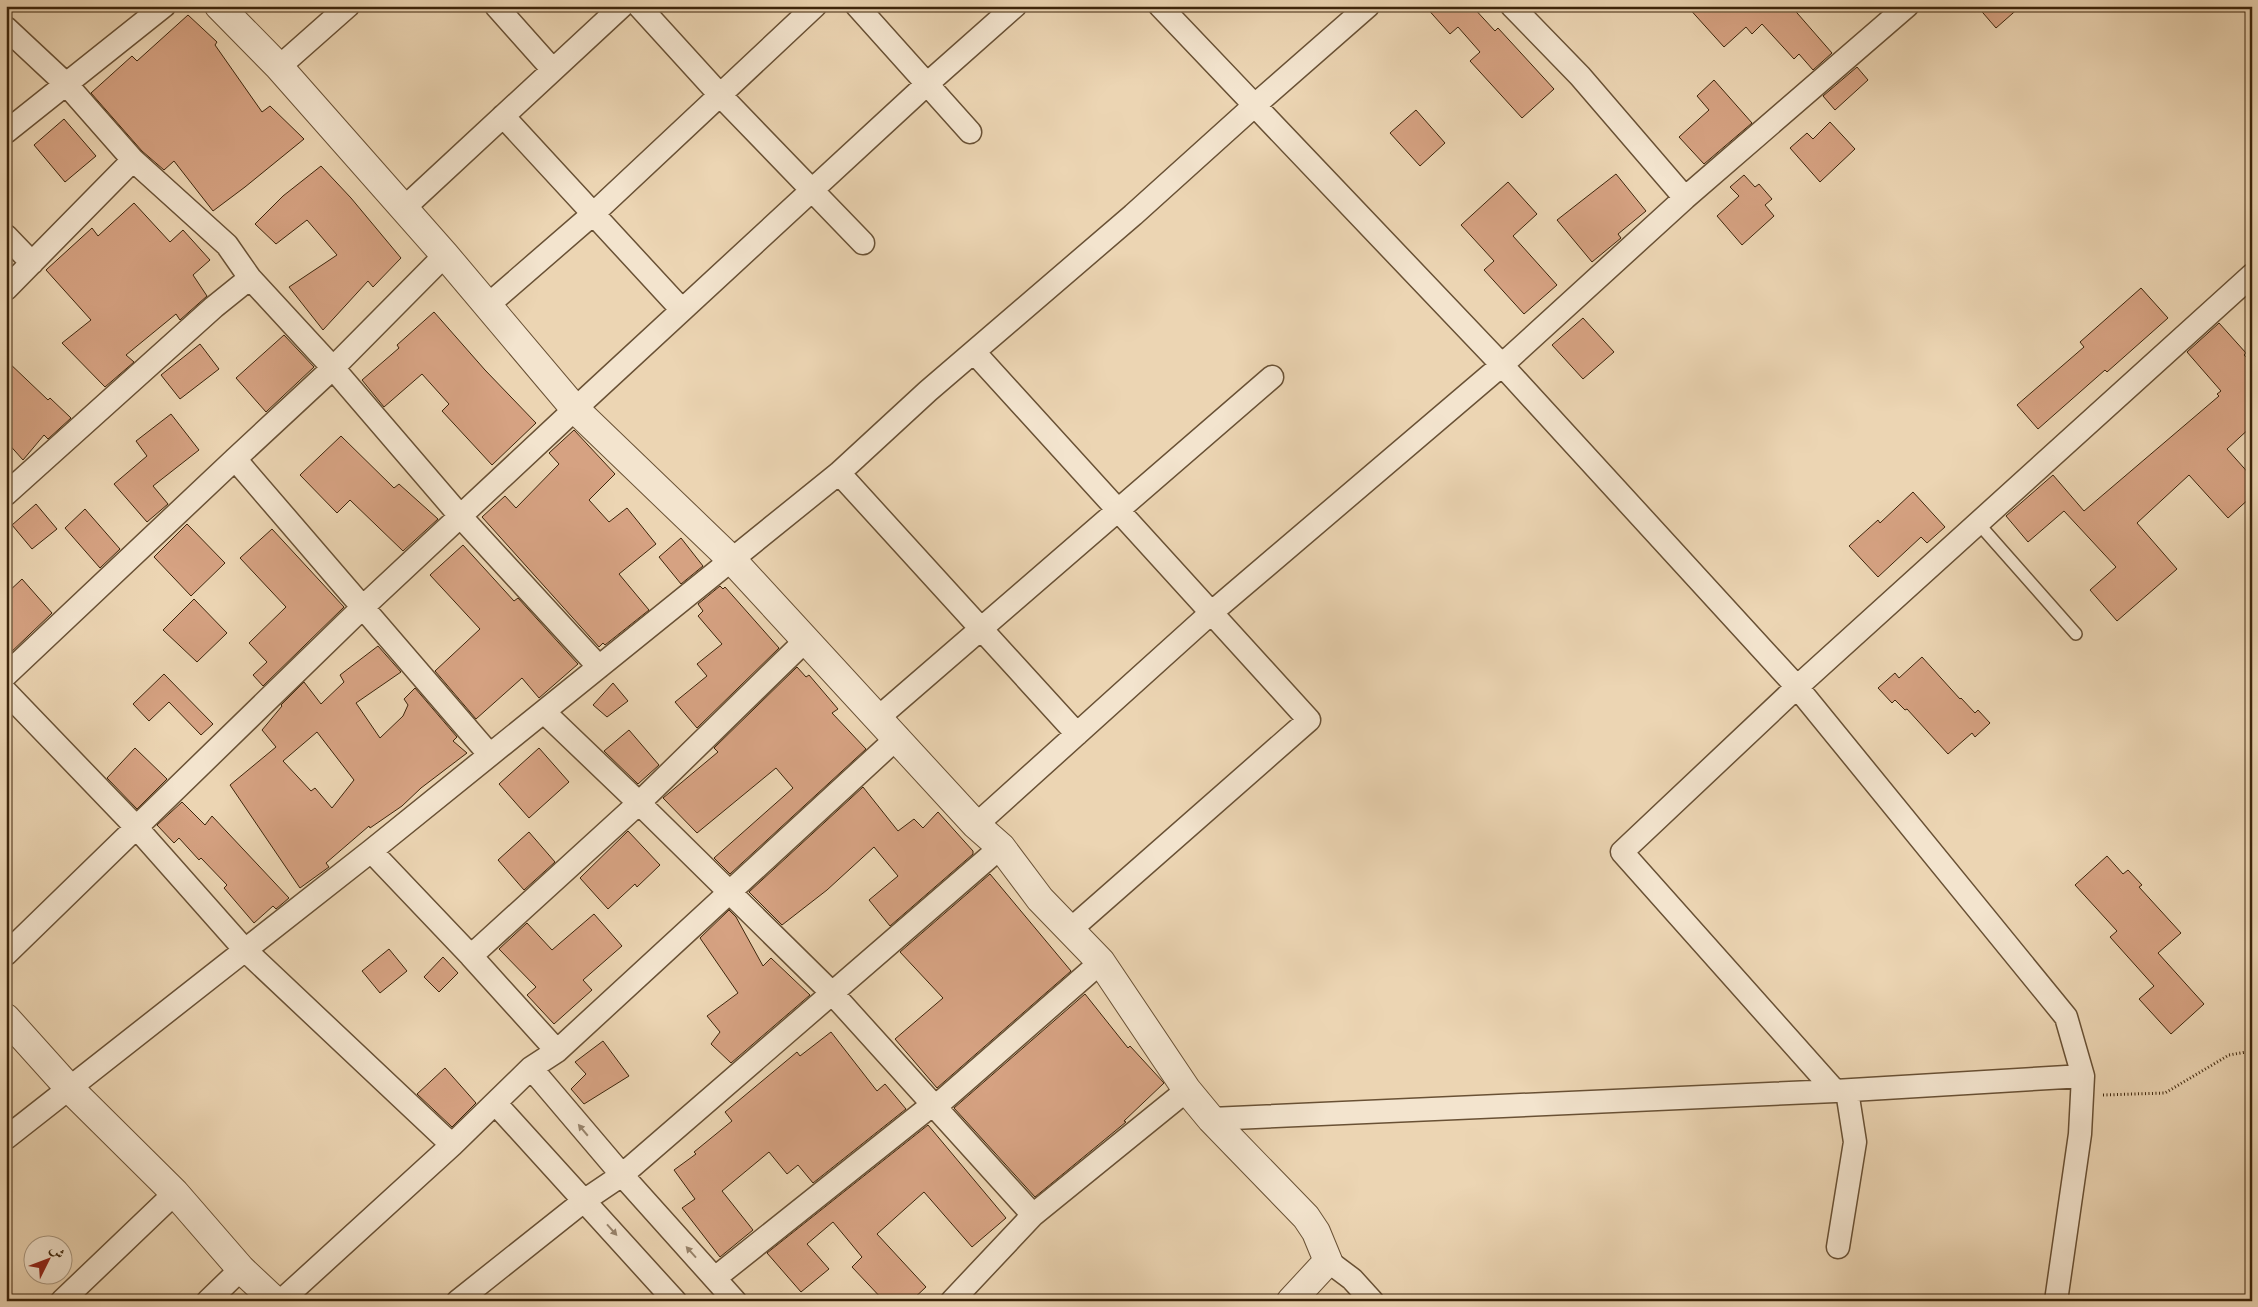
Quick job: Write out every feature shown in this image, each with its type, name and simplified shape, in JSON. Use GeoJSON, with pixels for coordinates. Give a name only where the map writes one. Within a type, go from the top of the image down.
{"type":"FeatureCollection","features":[{"type":"Feature","properties":{"kind":"street"},"geometry":{"type":"LineString","coordinates":[[6,132],[164,6]]}},
{"type":"Feature","properties":{"kind":"street"},"geometry":{"type":"LineString","coordinates":[[219,6],[279,68],[445,255],[574,409],[733,561],[898,737],[976,825],[1000,847],[1040,899],[1101,962],[1187,1090],[1211,1119],[1306,1217],[1316,1232],[1328,1261],[1352,1279],[1372,1301]]}},
{"type":"Feature","properties":{"kind":"street"},"geometry":{"type":"LineString","coordinates":[[279,68],[348,6]]}},
{"type":"Feature","properties":{"kind":"street"},"geometry":{"type":"LineString","coordinates":[[496,6],[552,70]]}},
{"type":"Feature","properties":{"kind":"street"},"geometry":{"type":"LineString","coordinates":[[403,209],[622,6]]}},
{"type":"Feature","properties":{"kind":"street"},"geometry":{"type":"LineString","coordinates":[[639,6],[720,95],[863,243]]}},
{"type":"Feature","properties":{"kind":"street"},"geometry":{"type":"LineString","coordinates":[[488,305],[593,214],[815,6]]}},
{"type":"Feature","properties":{"kind":"street"},"geometry":{"type":"LineString","coordinates":[[857,6],[970,132]]}},
{"type":"Feature","properties":{"kind":"street"},"geometry":{"type":"LineString","coordinates":[[6,954],[363,607],[574,409],[812,192],[927,84],[1015,6]]}},
{"type":"Feature","properties":{"kind":"street"},"geometry":{"type":"LineString","coordinates":[[1160,6],[1502,366],[1797,687],[2066,1017],[2082,1086],[2080,1134],[2056,1301]]}},
{"type":"Feature","properties":{"kind":"street"},"geometry":{"type":"LineString","coordinates":[[6,1138],[371,851],[599,666],[733,561],[839,473],[928,391],[1134,215],[1368,6]]}},
{"type":"Feature","properties":{"kind":"street"},"geometry":{"type":"LineString","coordinates":[[1512,6],[1580,76],[1685,198]]}},
{"type":"Feature","properties":{"kind":"street"},"geometry":{"type":"LineString","coordinates":[[976,825],[1211,613],[1502,366],[1685,198],[1908,6]]}},
{"type":"Feature","properties":{"kind":"street"},"geometry":{"type":"LineString","coordinates":[[6,28],[67,85],[134,160],[227,245],[250,278],[333,368],[461,517],[599,666]]}},
{"type":"Feature","properties":{"kind":"street"},"geometry":{"type":"LineString","coordinates":[[503,116],[682,310]]}},
{"type":"Feature","properties":{"kind":"street"},"geometry":{"type":"LineString","coordinates":[[6,289],[134,160]]}},
{"type":"Feature","properties":{"kind":"street"},"geometry":{"type":"LineString","coordinates":[[6,236],[32,264]]}},
{"type":"Feature","properties":{"kind":"street"},"geometry":{"type":"LineString","coordinates":[[6,675],[333,368],[445,255]]}},
{"type":"Feature","properties":{"kind":"street"},"geometry":{"type":"LineString","coordinates":[[1838,1246],[1855,1142],[1841,1091],[1622,852],[1797,687],[2252,275]]}},
{"type":"Feature","properties":{"kind":"street"},"geometry":{"type":"LineString","coordinates":[[6,494],[214,307],[250,278]]}},
{"type":"Feature","properties":{"kind":"street"},"geometry":{"type":"LineString","coordinates":[[974,352],[1309,720],[1070,930]]}},
{"type":"Feature","properties":{"kind":"street"},"geometry":{"type":"LineString","coordinates":[[879,717],[1117,509],[1272,377]]}},
{"type":"Feature","properties":{"kind":"street"},"geometry":{"type":"LineString","coordinates":[[234,459],[490,754]]}},
{"type":"Feature","properties":{"kind":"street"},"geometry":{"type":"LineString","coordinates":[[839,473],[1077,734]]}},
{"type":"Feature","properties":{"kind":"street"},"geometry":{"type":"LineString","coordinates":[[471,956],[640,803],[806,640]]}},
{"type":"Feature","properties":{"kind":"street"},"geometry":{"type":"LineString","coordinates":[[6,692],[136,827],[245,950],[452,1146]]}},
{"type":"Feature","properties":{"kind":"street"},"geometry":{"type":"LineString","coordinates":[[544,712],[640,803],[832,993],[1033,1215]]}},
{"type":"Feature","properties":{"kind":"street"},"geometry":{"type":"LineString","coordinates":[[282,1301],[452,1146],[531,1068],[557,1051],[898,737]]}},
{"type":"Feature","properties":{"kind":"street"},"geometry":{"type":"LineString","coordinates":[[458,1301],[585,1200],[622,1175],[1000,847]]}},
{"type":"Feature","properties":{"kind":"street"},"geometry":{"type":"LineString","coordinates":[[371,851],[471,956],[557,1051]]}},
{"type":"Feature","properties":{"kind":"street"},"geometry":{"type":"LineString","coordinates":[[715,1278],[933,1106],[1101,962]]}},
{"type":"Feature","properties":{"kind":"street"},"geometry":{"type":"LineString","coordinates":[[6,1018],[69,1088],[175,1193],[241,1269],[275,1301]]}},
{"type":"Feature","properties":{"kind":"street"},"geometry":{"type":"LineString","coordinates":[[531,1068],[622,1175],[735,1301]]}},
{"type":"Feature","properties":{"kind":"street"},"geometry":{"type":"LineString","coordinates":[[1211,1119],[1841,1091],[2082,1086]]}},
{"type":"Feature","properties":{"kind":"street"},"geometry":{"type":"LineString","coordinates":[[952,1301],[1033,1215],[1187,1090]]}},
{"type":"Feature","properties":{"kind":"street"},"geometry":{"type":"LineString","coordinates":[[496,1104],[675,1301]]}},
{"type":"Feature","properties":{"kind":"street"},"geometry":{"type":"LineString","coordinates":[[62,1301],[175,1193]]}},
{"type":"Feature","properties":{"kind":"street"},"geometry":{"type":"LineString","coordinates":[[1291,1301],[1328,1261]]}},
{"type":"Feature","properties":{"kind":"street"},"geometry":{"type":"LineString","coordinates":[[208,1301],[241,1269]]}},
{"type":"Feature","properties":{"kind":"lane"},"geometry":{"type":"LineString","coordinates":[[1978,523],[2076,634]]}},
{"type":"Feature","properties":{"kind":"path"},"geometry":{"type":"LineString","coordinates":[[2082,1086],[2165,1093],[2230,1055],[2252,1050]]}},
{"type":"Feature","properties":{"kind":"building"},"geometry":{"type":"Polygon","coordinates":[[[1425,6],[1472,6],[1495,31],[1498,28],[1554,89],[1522,118],[1470,61],[1480,52],[1458,27],[1450,34],[1425,6]]]}},
{"type":"Feature","properties":{"kind":"building"},"geometry":{"type":"Polygon","coordinates":[[[1687,6],[1791,6],[1832,53],[1813,70],[1799,54],[1794,59],[1762,24],[1752,34],[1746,27],[1724,47],[1687,6]]]}},
{"type":"Feature","properties":{"kind":"building"},"geometry":{"type":"Polygon","coordinates":[[[1977,6],[2021,6],[1996,28],[1977,6]]]}},
{"type":"Feature","properties":{"kind":"building"},"geometry":{"type":"Polygon","coordinates":[[[188,15],[217,42],[215,45],[262,112],[270,106],[304,139],[213,211],[174,161],[164,170],[142,151],[91,93],[132,56],[137,61],[188,15]]]}},
{"type":"Feature","properties":{"kind":"building"},"geometry":{"type":"Polygon","coordinates":[[[1857,67],[1868,80],[1835,110],[1823,96],[1857,67]]]}},
{"type":"Feature","properties":{"kind":"building"},"geometry":{"type":"Polygon","coordinates":[[[1714,80],[1752,123],[1704,164],[1679,137],[1709,110],[1697,96],[1714,80]]]}},
{"type":"Feature","properties":{"kind":"building"},"geometry":{"type":"Polygon","coordinates":[[[1416,110],[1445,143],[1420,166],[1390,133],[1416,110]]]}},
{"type":"Feature","properties":{"kind":"building"},"geometry":{"type":"Polygon","coordinates":[[[64,119],[96,156],[65,182],[34,145],[64,119]]]}},
{"type":"Feature","properties":{"kind":"building"},"geometry":{"type":"Polygon","coordinates":[[[1830,122],[1855,149],[1820,182],[1790,148],[1807,133],[1813,139],[1830,122]]]}},
{"type":"Feature","properties":{"kind":"building"},"geometry":{"type":"Polygon","coordinates":[[[321,166],[351,198],[401,258],[373,287],[368,281],[323,330],[289,287],[337,255],[307,220],[276,244],[255,224],[283,196],[321,166]]]}},
{"type":"Feature","properties":{"kind":"building"},"geometry":{"type":"Polygon","coordinates":[[[1616,174],[1646,211],[1618,234],[1621,238],[1592,262],[1557,220],[1616,174]]]}},
{"type":"Feature","properties":{"kind":"building"},"geometry":{"type":"Polygon","coordinates":[[[1744,175],[1755,187],[1759,184],[1772,199],[1765,205],[1774,216],[1742,245],[1717,216],[1739,196],[1730,187],[1744,175]]]}},
{"type":"Feature","properties":{"kind":"building"},"geometry":{"type":"Polygon","coordinates":[[[1508,182],[1537,214],[1513,236],[1557,285],[1524,314],[1484,270],[1494,261],[1461,225],[1508,182]]]}},
{"type":"Feature","properties":{"kind":"building"},"geometry":{"type":"Polygon","coordinates":[[[134,203],[170,242],[183,230],[210,260],[193,275],[207,296],[180,320],[176,314],[126,355],[134,362],[105,387],[62,343],[91,320],[46,270],[92,228],[98,236],[134,203]]]}},
{"type":"Feature","properties":{"kind":"building"},"geometry":{"type":"Polygon","coordinates":[[[2141,288],[2168,318],[2038,429],[2017,405],[2084,347],[2080,342],[2141,288]]]}},
{"type":"Feature","properties":{"kind":"building"},"geometry":{"type":"Polygon","coordinates":[[[434,312],[485,370],[536,423],[492,465],[442,411],[449,404],[422,374],[384,407],[362,380],[399,348],[397,345],[434,312]]]}},
{"type":"Feature","properties":{"kind":"building"},"geometry":{"type":"Polygon","coordinates":[[[1583,318],[1614,352],[1583,379],[1552,345],[1583,318]]]}},
{"type":"Feature","properties":{"kind":"building"},"geometry":{"type":"Polygon","coordinates":[[[2219,323],[2246,353],[2244,355],[2252,363],[2252,426],[2227,449],[2252,477],[2252,496],[2228,518],[2189,475],[2137,523],[2177,569],[2117,621],[2090,590],[2116,567],[2064,511],[2028,542],[2006,516],[2053,475],[2084,511],[2219,396],[2217,394],[2221,391],[2187,352],[2219,323]]]}},
{"type":"Feature","properties":{"kind":"building"},"geometry":{"type":"Polygon","coordinates":[[[284,335],[314,367],[266,412],[236,378],[284,335]]]}},
{"type":"Feature","properties":{"kind":"building"},"geometry":{"type":"Polygon","coordinates":[[[200,344],[219,369],[180,399],[161,375],[200,344]]]}},
{"type":"Feature","properties":{"kind":"building"},"geometry":{"type":"Polygon","coordinates":[[[6,360],[48,400],[50,398],[71,418],[48,439],[44,435],[23,460],[6,441],[6,360]]]}},
{"type":"Feature","properties":{"kind":"building"},"geometry":{"type":"Polygon","coordinates":[[[171,414],[199,450],[153,486],[168,504],[147,522],[114,484],[147,456],[136,441],[171,414]]]}},
{"type":"Feature","properties":{"kind":"building"},"geometry":{"type":"Polygon","coordinates":[[[574,430],[615,474],[589,500],[609,522],[627,508],[656,544],[619,574],[649,610],[605,645],[603,643],[599,647],[482,517],[505,496],[516,508],[559,464],[549,453],[574,430]]]}},
{"type":"Feature","properties":{"kind":"building"},"geometry":{"type":"Polygon","coordinates":[[[341,436],[394,488],[399,484],[438,519],[403,551],[350,500],[337,513],[300,475],[341,436]]]}},
{"type":"Feature","properties":{"kind":"building"},"geometry":{"type":"Polygon","coordinates":[[[1913,492],[1945,527],[1927,543],[1921,537],[1878,577],[1849,546],[1878,520],[1880,523],[1913,492]]]}},
{"type":"Feature","properties":{"kind":"building"},"geometry":{"type":"Polygon","coordinates":[[[36,504],[57,529],[32,549],[12,525],[36,504]]]}},
{"type":"Feature","properties":{"kind":"building"},"geometry":{"type":"Polygon","coordinates":[[[85,509],[120,549],[100,568],[65,528],[85,509]]]}},
{"type":"Feature","properties":{"kind":"building"},"geometry":{"type":"Polygon","coordinates":[[[187,524],[225,563],[191,596],[154,557],[187,524]]]}},
{"type":"Feature","properties":{"kind":"building"},"geometry":{"type":"Polygon","coordinates":[[[272,529],[344,607],[263,686],[253,675],[267,662],[249,643],[286,607],[240,558],[272,529]]]}},
{"type":"Feature","properties":{"kind":"building"},"geometry":{"type":"Polygon","coordinates":[[[681,538],[703,566],[681,584],[659,557],[681,538]]]}},
{"type":"Feature","properties":{"kind":"building"},"geometry":{"type":"Polygon","coordinates":[[[463,545],[514,601],[518,598],[578,664],[539,698],[522,678],[476,719],[435,671],[480,629],[430,575],[463,545]]]}},
{"type":"Feature","properties":{"kind":"building"},"geometry":{"type":"Polygon","coordinates":[[[22,579],[52,613],[6,657],[6,594],[22,579]]]}},
{"type":"Feature","properties":{"kind":"building"},"geometry":{"type":"Polygon","coordinates":[[[720,586],[723,589],[725,587],[779,648],[697,728],[675,702],[707,676],[697,664],[722,644],[698,616],[703,611],[698,604],[720,586]]]}},
{"type":"Feature","properties":{"kind":"building"},"geometry":{"type":"Polygon","coordinates":[[[194,599],[227,633],[197,662],[163,630],[194,599]]]}},
{"type":"Feature","properties":{"kind":"building"},"geometry":{"type":"Polygon","coordinates":[[[378,646],[401,672],[356,703],[380,738],[403,716],[408,705],[404,699],[415,688],[457,737],[453,741],[467,753],[421,788],[402,806],[370,828],[369,826],[326,863],[329,867],[300,888],[230,785],[276,747],[262,730],[281,705],[304,682],[321,704],[344,682],[340,675],[378,646]],[[317,732],[283,761],[311,791],[315,788],[332,808],[354,780],[317,732]]]}},
{"type":"Feature","properties":{"kind":"building"},"geometry":{"type":"Polygon","coordinates":[[[1922,657],[1960,699],[1975,713],[1978,710],[1990,723],[1975,737],[1972,733],[1948,754],[1907,709],[1905,710],[1895,700],[1892,703],[1878,688],[1895,673],[1899,678],[1922,657]]]}},
{"type":"Feature","properties":{"kind":"building"},"geometry":{"type":"Polygon","coordinates":[[[797,667],[806,677],[809,675],[838,709],[832,713],[866,749],[730,874],[714,858],[793,788],[776,768],[697,833],[663,798],[718,752],[714,748],[797,667]]]}},
{"type":"Feature","properties":{"kind":"building"},"geometry":{"type":"Polygon","coordinates":[[[164,674],[213,724],[201,735],[169,702],[149,721],[133,704],[164,674]]]}},
{"type":"Feature","properties":{"kind":"building"},"geometry":{"type":"Polygon","coordinates":[[[613,683],[628,701],[607,717],[593,705],[613,683]]]}},
{"type":"Feature","properties":{"kind":"building"},"geometry":{"type":"Polygon","coordinates":[[[629,730],[659,765],[638,784],[604,751],[629,730]]]}},
{"type":"Feature","properties":{"kind":"building"},"geometry":{"type":"Polygon","coordinates":[[[135,748],[167,779],[137,809],[107,778],[135,748]]]}},
{"type":"Feature","properties":{"kind":"building"},"geometry":{"type":"Polygon","coordinates":[[[539,748],[569,782],[529,818],[499,784],[539,748]]]}},
{"type":"Feature","properties":{"kind":"building"},"geometry":{"type":"Polygon","coordinates":[[[863,787],[898,831],[914,819],[923,828],[938,812],[973,851],[973,854],[890,926],[869,900],[898,876],[874,847],[827,890],[782,925],[749,892],[863,787]]]}},
{"type":"Feature","properties":{"kind":"building"},"geometry":{"type":"Polygon","coordinates":[[[182,802],[205,825],[212,816],[289,898],[276,909],[273,906],[254,923],[224,888],[227,885],[201,858],[199,860],[179,838],[174,843],[157,825],[182,802]]]}},
{"type":"Feature","properties":{"kind":"building"},"geometry":{"type":"Polygon","coordinates":[[[628,831],[660,865],[637,887],[635,884],[608,909],[580,878],[628,831]]]}},
{"type":"Feature","properties":{"kind":"building"},"geometry":{"type":"Polygon","coordinates":[[[529,832],[555,862],[524,890],[498,860],[529,832]]]}},
{"type":"Feature","properties":{"kind":"building"},"geometry":{"type":"Polygon","coordinates":[[[2107,856],[2123,874],[2128,870],[2142,885],[2139,887],[2181,933],[2158,953],[2204,1004],[2171,1034],[2139,999],[2154,986],[2110,937],[2117,931],[2075,885],[2107,856]]]}},
{"type":"Feature","properties":{"kind":"building"},"geometry":{"type":"Polygon","coordinates":[[[990,874],[1071,971],[937,1088],[895,1039],[943,998],[900,952],[990,874]]]}},
{"type":"Feature","properties":{"kind":"building"},"geometry":{"type":"Polygon","coordinates":[[[729,910],[736,917],[763,966],[771,958],[810,995],[731,1063],[711,1044],[720,1032],[707,1016],[738,993],[700,938],[729,910]]]}},
{"type":"Feature","properties":{"kind":"building"},"geometry":{"type":"Polygon","coordinates":[[[594,914],[622,946],[583,980],[592,990],[554,1024],[527,995],[536,987],[499,949],[527,923],[552,950],[594,914]]]}},
{"type":"Feature","properties":{"kind":"building"},"geometry":{"type":"Polygon","coordinates":[[[389,949],[407,971],[380,993],[362,971],[389,949]]]}},
{"type":"Feature","properties":{"kind":"building"},"geometry":{"type":"Polygon","coordinates":[[[443,957],[458,973],[439,992],[424,977],[443,957]]]}},
{"type":"Feature","properties":{"kind":"building"},"geometry":{"type":"Polygon","coordinates":[[[1085,994],[1128,1048],[1130,1046],[1164,1083],[1124,1121],[1126,1122],[1035,1197],[954,1108],[1085,994]]]}},
{"type":"Feature","properties":{"kind":"building"},"geometry":{"type":"Polygon","coordinates":[[[831,1032],[877,1091],[885,1084],[906,1109],[813,1183],[798,1165],[787,1174],[769,1152],[722,1191],[753,1230],[720,1257],[682,1208],[695,1199],[674,1170],[696,1154],[694,1152],[732,1121],[725,1112],[797,1052],[800,1056],[831,1032]]]}},
{"type":"Feature","properties":{"kind":"building"},"geometry":{"type":"Polygon","coordinates":[[[603,1041],[629,1076],[584,1104],[571,1089],[586,1074],[575,1062],[603,1041]]]}},
{"type":"Feature","properties":{"kind":"building"},"geometry":{"type":"Polygon","coordinates":[[[445,1068],[476,1103],[452,1127],[417,1094],[445,1068]]]}},
{"type":"Feature","properties":{"kind":"building"},"geometry":{"type":"Polygon","coordinates":[[[928,1125],[1006,1218],[972,1247],[924,1192],[877,1234],[926,1287],[911,1301],[884,1301],[852,1267],[862,1257],[833,1222],[807,1244],[829,1269],[801,1292],[767,1253],[928,1125]]]}}]}
